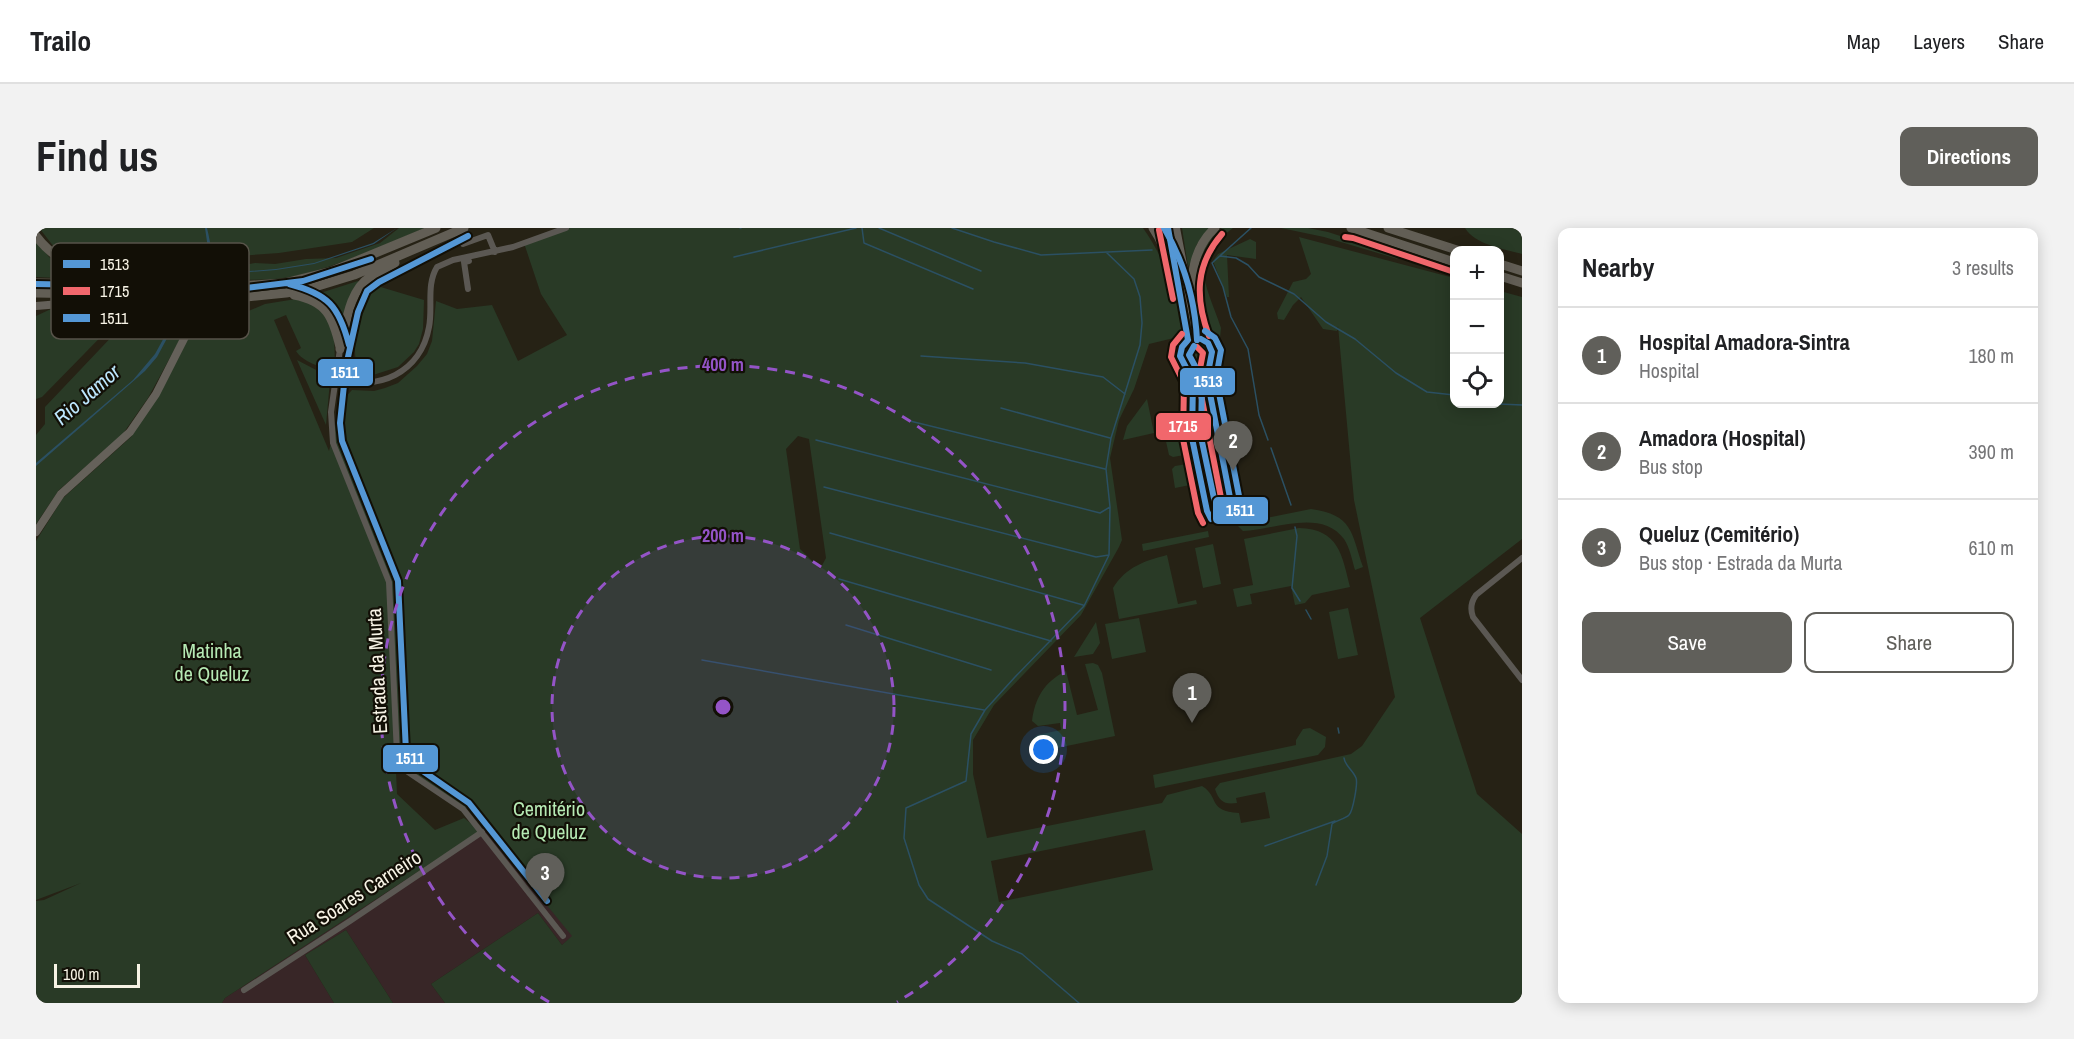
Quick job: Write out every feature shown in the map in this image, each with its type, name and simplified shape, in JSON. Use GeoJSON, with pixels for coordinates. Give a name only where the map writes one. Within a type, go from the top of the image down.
{"type":"FeatureCollection","features":[{"type":"Feature","properties":{"kind":"highway"},"geometry":{"type":"LineString","coordinates":[[249,285],[285,283],[332,271],[436,228]]}},
{"type":"Feature","properties":{"kind":"highway"},"geometry":{"type":"LineString","coordinates":[[249,297],[305,290],[354,275],[464,228]]}},
{"type":"Feature","properties":{"kind":"highway"},"geometry":{"type":"LineString","coordinates":[[1153,228],[1179,283]]}},
{"type":"Feature","properties":{"kind":"highway"},"geometry":{"type":"LineString","coordinates":[[1190,299],[1192,271],[1197,254],[1206,237],[1215,228]]}},
{"type":"Feature","properties":{"kind":"highway"},"geometry":{"type":"LineString","coordinates":[[1350,228],[1450,260]]}},
{"type":"Feature","properties":{"kind":"highway"},"geometry":{"type":"LineString","coordinates":[[1388,228],[1450,248]]}},
{"type":"Feature","properties":{"kind":"highway"},"geometry":{"type":"LineString","coordinates":[[1402,228],[1421,238]]}},
{"type":"Feature","properties":{"kind":"highway"},"geometry":{"type":"LineString","coordinates":[[36,236],[51,252]]}},
{"type":"Feature","properties":{"kind":"highway"},"geometry":{"type":"LineString","coordinates":[[340,349],[354,296],[361,285],[369,277],[429,243]]}},
{"type":"Feature","properties":{"kind":"highway"},"geometry":{"type":"LineString","coordinates":[[1504,265],[1522,271]]}},
{"type":"Feature","properties":{"kind":"highway"},"geometry":{"type":"LineString","coordinates":[[1504,277],[1522,283]]}},
{"type":"Feature","properties":{"kind":"highway"},"geometry":{"type":"LineString","coordinates":[[36,283],[51,283]]}},
{"type":"Feature","properties":{"kind":"highway"},"geometry":{"type":"LineString","coordinates":[[36,293],[51,293]]}},
{"type":"Feature","properties":{"kind":"highway"},"geometry":{"type":"LineString","coordinates":[[286,293],[308,297],[329,313],[334,323],[340,349]]}},
{"type":"Feature","properties":{"kind":"main road"},"geometry":{"type":"LineString","coordinates":[[1168,228],[1188,340]]}},
{"type":"Feature","properties":{"kind":"main road"},"geometry":{"type":"LineString","coordinates":[[1176,228],[1195,327],[1201,339],[1210,346],[1212,358],[1206,367],[1199,370],[1188,368],[1181,360],[1182,346],[1188,340],[1201,339]]}},
{"type":"Feature","properties":{"kind":"main road"},"geometry":{"type":"LineString","coordinates":[[36,306],[51,306]]}},
{"type":"Feature","properties":{"kind":"main road"},"geometry":{"type":"LineString","coordinates":[[36,532],[61,494],[130,432],[156,394],[182,339]]}},
{"type":"Feature","properties":{"kind":"street"},"geometry":{"type":"LineString","coordinates":[[337,377],[366,384],[378,382],[399,373],[420,353],[429,326],[429,297],[436,267],[453,260],[495,252],[566,228]]}},
{"type":"Feature","properties":{"kind":"street"},"geometry":{"type":"LineString","coordinates":[[463,244],[488,235],[495,252]]}},
{"type":"Feature","properties":{"kind":"street"},"geometry":{"type":"LineString","coordinates":[[468,289],[464,262],[481,259]]}},
{"type":"Feature","properties":{"kind":"street","name":"Estrada da Murta"},"geometry":{"type":"LineString","coordinates":[[340,349],[331,412],[333,443],[389,582],[400,761],[408,772],[463,809],[563,936]]}},
{"type":"Feature","properties":{"kind":"street"},"geometry":{"type":"LineString","coordinates":[[1522,558],[1476,595],[1471,606],[1473,617],[1522,680]]}},
{"type":"Feature","properties":{"kind":"street","name":"Rua Soares Carneiro"},"geometry":{"type":"LineString","coordinates":[[244,990],[482,832]]}},
{"type":"Feature","properties":{"kind":"shaded area"},"geometry":{"type":"Polygon","coordinates":[[[483,827],[573,936],[562,945],[538,913],[431,984],[445,1003],[393,1003],[346,930],[305,955],[334,1003],[222,1003],[225,998],[483,827]]]}},
{"type":"Feature","properties":{"kind":"green space"},"geometry":{"type":"Polygon","coordinates":[[[39,228],[374,228],[352,242],[249,255],[249,243],[52,243],[39,228]]]}},
{"type":"Feature","properties":{"kind":"green space"},"geometry":{"type":"Polygon","coordinates":[[[399,228],[425,228],[312,272],[286,278],[249,280],[249,264],[336,258],[380,243],[399,228]]]}},
{"type":"Feature","properties":{"kind":"green space"},"geometry":{"type":"Polygon","coordinates":[[[564,228],[1143,228],[1169,276],[1183,329],[1178,337],[1149,344],[1134,389],[1119,420],[1110,458],[1122,540],[1119,547],[1081,615],[994,705],[973,740],[973,774],[987,838],[1162,803],[1167,795],[1202,786],[1222,809],[1239,813],[1241,823],[1270,818],[1265,792],[1236,798],[1237,803],[1225,803],[1218,797],[1215,789],[1220,783],[1351,754],[1362,746],[1395,697],[1354,500],[1338,326],[1337,331],[1323,329],[1301,297],[1284,320],[1278,319],[1277,313],[1293,282],[1306,279],[1311,274],[1299,237],[1450,277],[1450,408],[1504,408],[1504,292],[1522,297],[1522,539],[1420,618],[1477,794],[1522,834],[1522,1003],[445,1003],[431,984],[538,913],[562,945],[572,936],[469,810],[418,776],[406,763],[401,751],[395,748],[397,794],[435,830],[464,818],[482,832],[477,833],[225,998],[222,1003],[36,1003],[36,901],[44,900],[81,883],[36,900],[36,541],[63,498],[131,437],[188,339],[249,339],[249,311],[265,304],[296,299],[306,301],[324,313],[334,333],[335,366],[333,368],[313,364],[299,355],[296,351],[301,348],[286,315],[274,320],[329,451],[341,402],[352,390],[374,391],[398,383],[427,354],[432,341],[436,301],[457,309],[492,305],[518,361],[567,335],[541,294],[524,243],[564,228]],[[798,436],[786,449],[800,549],[820,569],[826,558],[809,439],[798,436]],[[1145,830],[991,861],[999,902],[1153,870],[1145,830]]]}},
{"type":"Feature","properties":{"kind":"green space"},"geometry":{"type":"Polygon","coordinates":[[[1182,228],[1211,228],[1197,244],[1188,266],[1182,228]]]}},
{"type":"Feature","properties":{"kind":"green space"},"geometry":{"type":"Polygon","coordinates":[[[1222,228],[1233,228],[1219,240],[1210,252],[1205,263],[1204,274],[1221,328],[1220,338],[1217,339],[1211,337],[1207,331],[1196,272],[1205,248],[1222,228]]]}},
{"type":"Feature","properties":{"kind":"green space"},"geometry":{"type":"Polygon","coordinates":[[[1281,228],[1308,228],[1328,232],[1393,253],[1398,259],[1324,237],[1281,228]]]}},
{"type":"Feature","properties":{"kind":"green space"},"geometry":{"type":"Polygon","coordinates":[[[1465,228],[1522,228],[1522,254],[1504,249],[1504,246],[1494,246],[1483,242],[1465,228]]]}},
{"type":"Feature","properties":{"kind":"green space"},"geometry":{"type":"Polygon","coordinates":[[[1250,239],[1256,242],[1256,259],[1227,255],[1229,297],[1227,297],[1213,261],[1218,254],[1250,239]]]}},
{"type":"Feature","properties":{"kind":"green space"},"geometry":{"type":"Polygon","coordinates":[[[36,240],[51,258],[51,278],[36,277],[36,240]]]}},
{"type":"Feature","properties":{"kind":"green space"},"geometry":{"type":"Polygon","coordinates":[[[358,281],[340,329],[333,313],[314,295],[358,281]]]}},
{"type":"Feature","properties":{"kind":"green space"},"geometry":{"type":"Polygon","coordinates":[[[374,285],[424,300],[423,329],[414,352],[398,367],[370,376],[356,368],[354,336],[374,285]]]}},
{"type":"Feature","properties":{"kind":"green space"},"geometry":{"type":"Polygon","coordinates":[[[51,309],[51,339],[99,339],[42,397],[36,399],[36,316],[51,309]]]}},
{"type":"Feature","properties":{"kind":"green space"},"geometry":{"type":"Polygon","coordinates":[[[109,339],[180,339],[148,398],[122,435],[59,490],[36,524],[36,435],[45,424],[45,407],[109,339]]]}},
{"type":"Feature","properties":{"kind":"green space"},"geometry":{"type":"Polygon","coordinates":[[[1196,343],[1201,344],[1207,350],[1207,360],[1201,366],[1196,367],[1191,366],[1185,360],[1184,355],[1185,350],[1191,344],[1196,343]]]}},
{"type":"Feature","properties":{"kind":"green space"},"geometry":{"type":"Polygon","coordinates":[[[297,360],[322,373],[330,381],[326,425],[297,360]]]}},
{"type":"Feature","properties":{"kind":"green space"},"geometry":{"type":"Polygon","coordinates":[[[1198,376],[1200,376],[1210,422],[1196,424],[1198,376]]]}},
{"type":"Feature","properties":{"kind":"green space"},"geometry":{"type":"Polygon","coordinates":[[[1147,399],[1154,433],[1123,440],[1127,426],[1147,399]]]}},
{"type":"Feature","properties":{"kind":"green space"},"geometry":{"type":"Polygon","coordinates":[[[1186,423],[1190,454],[1173,457],[1169,455],[1163,428],[1186,423]]]}},
{"type":"Feature","properties":{"kind":"green space"},"geometry":{"type":"Polygon","coordinates":[[[1187,464],[1192,468],[1195,484],[1175,488],[1172,469],[1175,466],[1187,464]]]}},
{"type":"Feature","properties":{"kind":"green space"},"geometry":{"type":"Polygon","coordinates":[[[1211,470],[1219,473],[1226,505],[1223,512],[1215,514],[1210,508],[1205,476],[1211,470]]]}},
{"type":"Feature","properties":{"kind":"green space"},"geometry":{"type":"Polygon","coordinates":[[[1311,509],[1325,512],[1343,521],[1352,535],[1363,567],[1355,570],[1344,539],[1334,530],[1323,525],[1296,523],[1243,531],[1236,524],[1311,509]]]}},
{"type":"Feature","properties":{"kind":"green space"},"geometry":{"type":"Polygon","coordinates":[[[1299,528],[1323,533],[1331,539],[1341,555],[1350,587],[1312,595],[1305,603],[1295,605],[1291,586],[1250,594],[1252,604],[1237,607],[1233,589],[1253,585],[1244,539],[1299,528]]]}},
{"type":"Feature","properties":{"kind":"green space"},"geometry":{"type":"Polygon","coordinates":[[[1208,531],[1209,537],[1143,551],[1142,544],[1208,531]]]}},
{"type":"Feature","properties":{"kind":"green space"},"geometry":{"type":"Polygon","coordinates":[[[1213,544],[1221,584],[1203,588],[1195,548],[1213,544]]]}},
{"type":"Feature","properties":{"kind":"green space"},"geometry":{"type":"Polygon","coordinates":[[[1167,555],[1178,604],[1196,600],[1197,604],[1119,619],[1113,588],[1118,581],[1136,566],[1167,555]]]}},
{"type":"Feature","properties":{"kind":"green space"},"geometry":{"type":"Polygon","coordinates":[[[1348,608],[1358,655],[1338,659],[1329,612],[1348,608]]]}},
{"type":"Feature","properties":{"kind":"green space"},"geometry":{"type":"Polygon","coordinates":[[[1139,618],[1146,652],[1112,659],[1105,624],[1139,618]]]}},
{"type":"Feature","properties":{"kind":"green space"},"geometry":{"type":"Polygon","coordinates":[[[1096,622],[1100,643],[1093,654],[1074,657],[1096,622]]]}},
{"type":"Feature","properties":{"kind":"green space"},"geometry":{"type":"Polygon","coordinates":[[[1085,664],[1098,665],[1102,673],[1115,736],[1057,748],[1058,755],[1041,755],[1036,750],[1033,739],[1037,735],[1061,730],[1060,723],[1038,726],[1032,721],[1038,698],[1052,680],[1066,671],[1077,715],[1098,710],[1085,664]]]}},
{"type":"Feature","properties":{"kind":"green space"},"geometry":{"type":"Polygon","coordinates":[[[1310,728],[1326,737],[1325,747],[1318,755],[1155,788],[1153,775],[1296,745],[1296,740],[1303,729],[1310,728]]]}},
{"type":"Feature","properties":{"kind":"green space"},"geometry":{"type":"Polygon","coordinates":[[[346,930],[393,1003],[334,1003],[305,955],[346,930]]]}},
{"type":"Feature","properties":{"kind":"water"},"geometry":{"type":"Polygon","coordinates":[[[205,228],[207,228],[210,240],[210,243],[207,243],[205,228]]]}},
{"type":"Feature","properties":{"kind":"water"},"geometry":{"type":"Polygon","coordinates":[[[397,228],[374,244],[314,264],[249,272],[314,263],[373,243],[397,228]]]}},
{"type":"Feature","properties":{"kind":"water"},"geometry":{"type":"Polygon","coordinates":[[[163,339],[167,339],[157,357],[145,371],[36,466],[36,463],[133,380],[155,354],[163,339]]]}},
{"type":"Feature","properties":{"kind":"waterway"},"geometry":{"type":"LineString","coordinates":[[734,257],[856,228]]}},
{"type":"Feature","properties":{"kind":"waterway"},"geometry":{"type":"LineString","coordinates":[[862,228],[864,243],[973,289]]}},
{"type":"Feature","properties":{"kind":"waterway"},"geometry":{"type":"LineString","coordinates":[[879,228],[981,271]]}},
{"type":"Feature","properties":{"kind":"waterway"},"geometry":{"type":"LineString","coordinates":[[952,228],[1041,255],[1152,250]]}},
{"type":"Feature","properties":{"kind":"waterway"},"geometry":{"type":"LineString","coordinates":[[1251,228],[1212,263],[1223,287],[1231,317],[1248,349],[1259,415],[1268,440]]}},
{"type":"Feature","properties":{"kind":"waterway"},"geometry":{"type":"LineString","coordinates":[[1079,1003],[1022,954],[992,941],[928,899],[919,885],[904,838],[906,808],[966,781],[971,734],[985,710],[1084,606],[1109,555],[1110,507],[1106,469],[1111,438],[1140,345],[1142,323],[1140,297],[1134,279],[1106,252]]}},
{"type":"Feature","properties":{"kind":"waterway"},"geometry":{"type":"LineString","coordinates":[[1220,256],[1236,258],[1248,265],[1259,277],[1294,294],[1326,322],[1355,339],[1396,373],[1427,392],[1450,395]]}},
{"type":"Feature","properties":{"kind":"waterway"},"geometry":{"type":"LineString","coordinates":[[921,356],[1025,363],[1103,377],[1125,394]]}},
{"type":"Feature","properties":{"kind":"waterway"},"geometry":{"type":"LineString","coordinates":[[1504,404],[1522,405]]}},
{"type":"Feature","properties":{"kind":"waterway"},"geometry":{"type":"LineString","coordinates":[[1001,408],[1110,438]]}},
{"type":"Feature","properties":{"kind":"waterway"},"geometry":{"type":"LineString","coordinates":[[910,421],[1105,469]]}},
{"type":"Feature","properties":{"kind":"waterway"},"geometry":{"type":"LineString","coordinates":[[816,440],[1100,513],[1110,507]]}},
{"type":"Feature","properties":{"kind":"waterway"},"geometry":{"type":"LineString","coordinates":[[1271,448],[1291,505]]}},
{"type":"Feature","properties":{"kind":"waterway"},"geometry":{"type":"LineString","coordinates":[[824,487],[1096,557],[1109,555]]}},
{"type":"Feature","properties":{"kind":"waterway"},"geometry":{"type":"LineString","coordinates":[[1295,527],[1297,536],[1292,588],[1300,601]]}},
{"type":"Feature","properties":{"kind":"waterway"},"geometry":{"type":"LineString","coordinates":[[830,533],[1083,605]]}},
{"type":"Feature","properties":{"kind":"waterway"},"geometry":{"type":"LineString","coordinates":[[839,579],[1051,641]]}},
{"type":"Feature","properties":{"kind":"waterway"},"geometry":{"type":"LineString","coordinates":[[1306,610],[1311,619]]}},
{"type":"Feature","properties":{"kind":"waterway"},"geometry":{"type":"LineString","coordinates":[[846,625],[991,670]]}},
{"type":"Feature","properties":{"kind":"waterway"},"geometry":{"type":"LineString","coordinates":[[702,660],[984,710]]}},
{"type":"Feature","properties":{"kind":"waterway"},"geometry":{"type":"LineString","coordinates":[[1338,728],[1339,733]]}},
{"type":"Feature","properties":{"kind":"waterway"},"geometry":{"type":"LineString","coordinates":[[1316,885],[1327,856],[1332,824],[1349,815],[1354,803],[1356,778],[1344,758]]}},
{"type":"Feature","properties":{"kind":"waterway"},"geometry":{"type":"LineString","coordinates":[[1265,846],[1335,821]]}},
{"type":"Feature","properties":{"kind":"transit line","name":"1511"},"geometry":{"type":"LineString","coordinates":[[1164,228],[1187,282],[1194,310],[1197,340]]}},
{"type":"Feature","properties":{"kind":"transit line","name":"1513"},"geometry":{"type":"LineString","coordinates":[[1168,228],[1188,340]]}},
{"type":"Feature","properties":{"kind":"transit line","name":"1715"},"geometry":{"type":"LineString","coordinates":[[1159,230],[1173,299]]}},
{"type":"Feature","properties":{"kind":"transit line","name":"1715"},"geometry":{"type":"LineString","coordinates":[[1209,336],[1201,308],[1200,282],[1207,258],[1222,234]]}},
{"type":"Feature","properties":{"kind":"transit line","name":"1511"},"geometry":{"type":"LineString","coordinates":[[468,236],[379,282],[367,291],[358,312],[346,366],[340,423],[342,441],[398,581],[406,752],[414,765],[469,803],[547,901]]}},
{"type":"Feature","properties":{"kind":"transit line","name":"1715"},"geometry":{"type":"LineString","coordinates":[[1345,237],[1450,271]]}},
{"type":"Feature","properties":{"kind":"transit line","name":"1511"},"geometry":{"type":"LineString","coordinates":[[249,288],[303,281],[371,259]]}},
{"type":"Feature","properties":{"kind":"transit line","name":"1511"},"geometry":{"type":"LineString","coordinates":[[36,284],[51,284]]}},
{"type":"Feature","properties":{"kind":"transit line","name":"1511"},"geometry":{"type":"LineString","coordinates":[[289,284],[313,292],[330,304],[341,320],[349,345]]}},
{"type":"Feature","properties":{"kind":"transit line","name":"1511"},"geometry":{"type":"LineString","coordinates":[[1205,331],[1215,338],[1221,350],[1216,378],[1241,506],[1239,519]]}},
{"type":"Feature","properties":{"kind":"transit line","name":"1715"},"geometry":{"type":"LineString","coordinates":[[1182,334],[1173,345],[1171,357],[1184,383],[1183,439],[1198,513],[1203,523]]}},
{"type":"Feature","properties":{"kind":"transit line","name":"1513"},"geometry":{"type":"LineString","coordinates":[[1201,339],[1208,343],[1212,352],[1207,378],[1232,508],[1230,517]]}},
{"type":"Feature","properties":{"kind":"transit line","name":"1513"},"geometry":{"type":"LineString","coordinates":[[1188,340],[1182,347],[1180,356],[1193,381],[1192,438],[1207,511],[1211,519]]}},
{"type":"Feature","properties":{"kind":"transit line","name":"1511"},"geometry":{"type":"LineString","coordinates":[[1194,346],[1189,355],[1202,379],[1201,437],[1219,515]]}},
{"type":"Feature","properties":{"kind":"transit line","name":"1715"},"geometry":{"type":"LineString","coordinates":[[1197,347],[1203,353],[1198,379],[1223,508],[1221,515]]}},
{"type":"Feature","properties":{"kind":"place","name":"Amadora (Hospital)"},"geometry":{"type":"Point","coordinates":[1233,471]}},
{"type":"Feature","properties":{"kind":"place","name":"Hospital Amadora-Sintra"},"geometry":{"type":"Point","coordinates":[1192,723]}},
{"type":"Feature","properties":{"kind":"place","name":"Queluz (Cemitério)"},"geometry":{"type":"Point","coordinates":[545,903]}},
{"type":"Feature","properties":{"kind":"water label","name":"Rio Jamor"},"geometry":{"type":"Point","coordinates":[87,395]}},
{"type":"Feature","properties":{"kind":"park label","name":"Matinha de Queluz"},"geometry":{"type":"Point","coordinates":[212,662]}},
{"type":"Feature","properties":{"kind":"park label","name":"Cemitério de Queluz"},"geometry":{"type":"Point","coordinates":[549,820]}}]}
